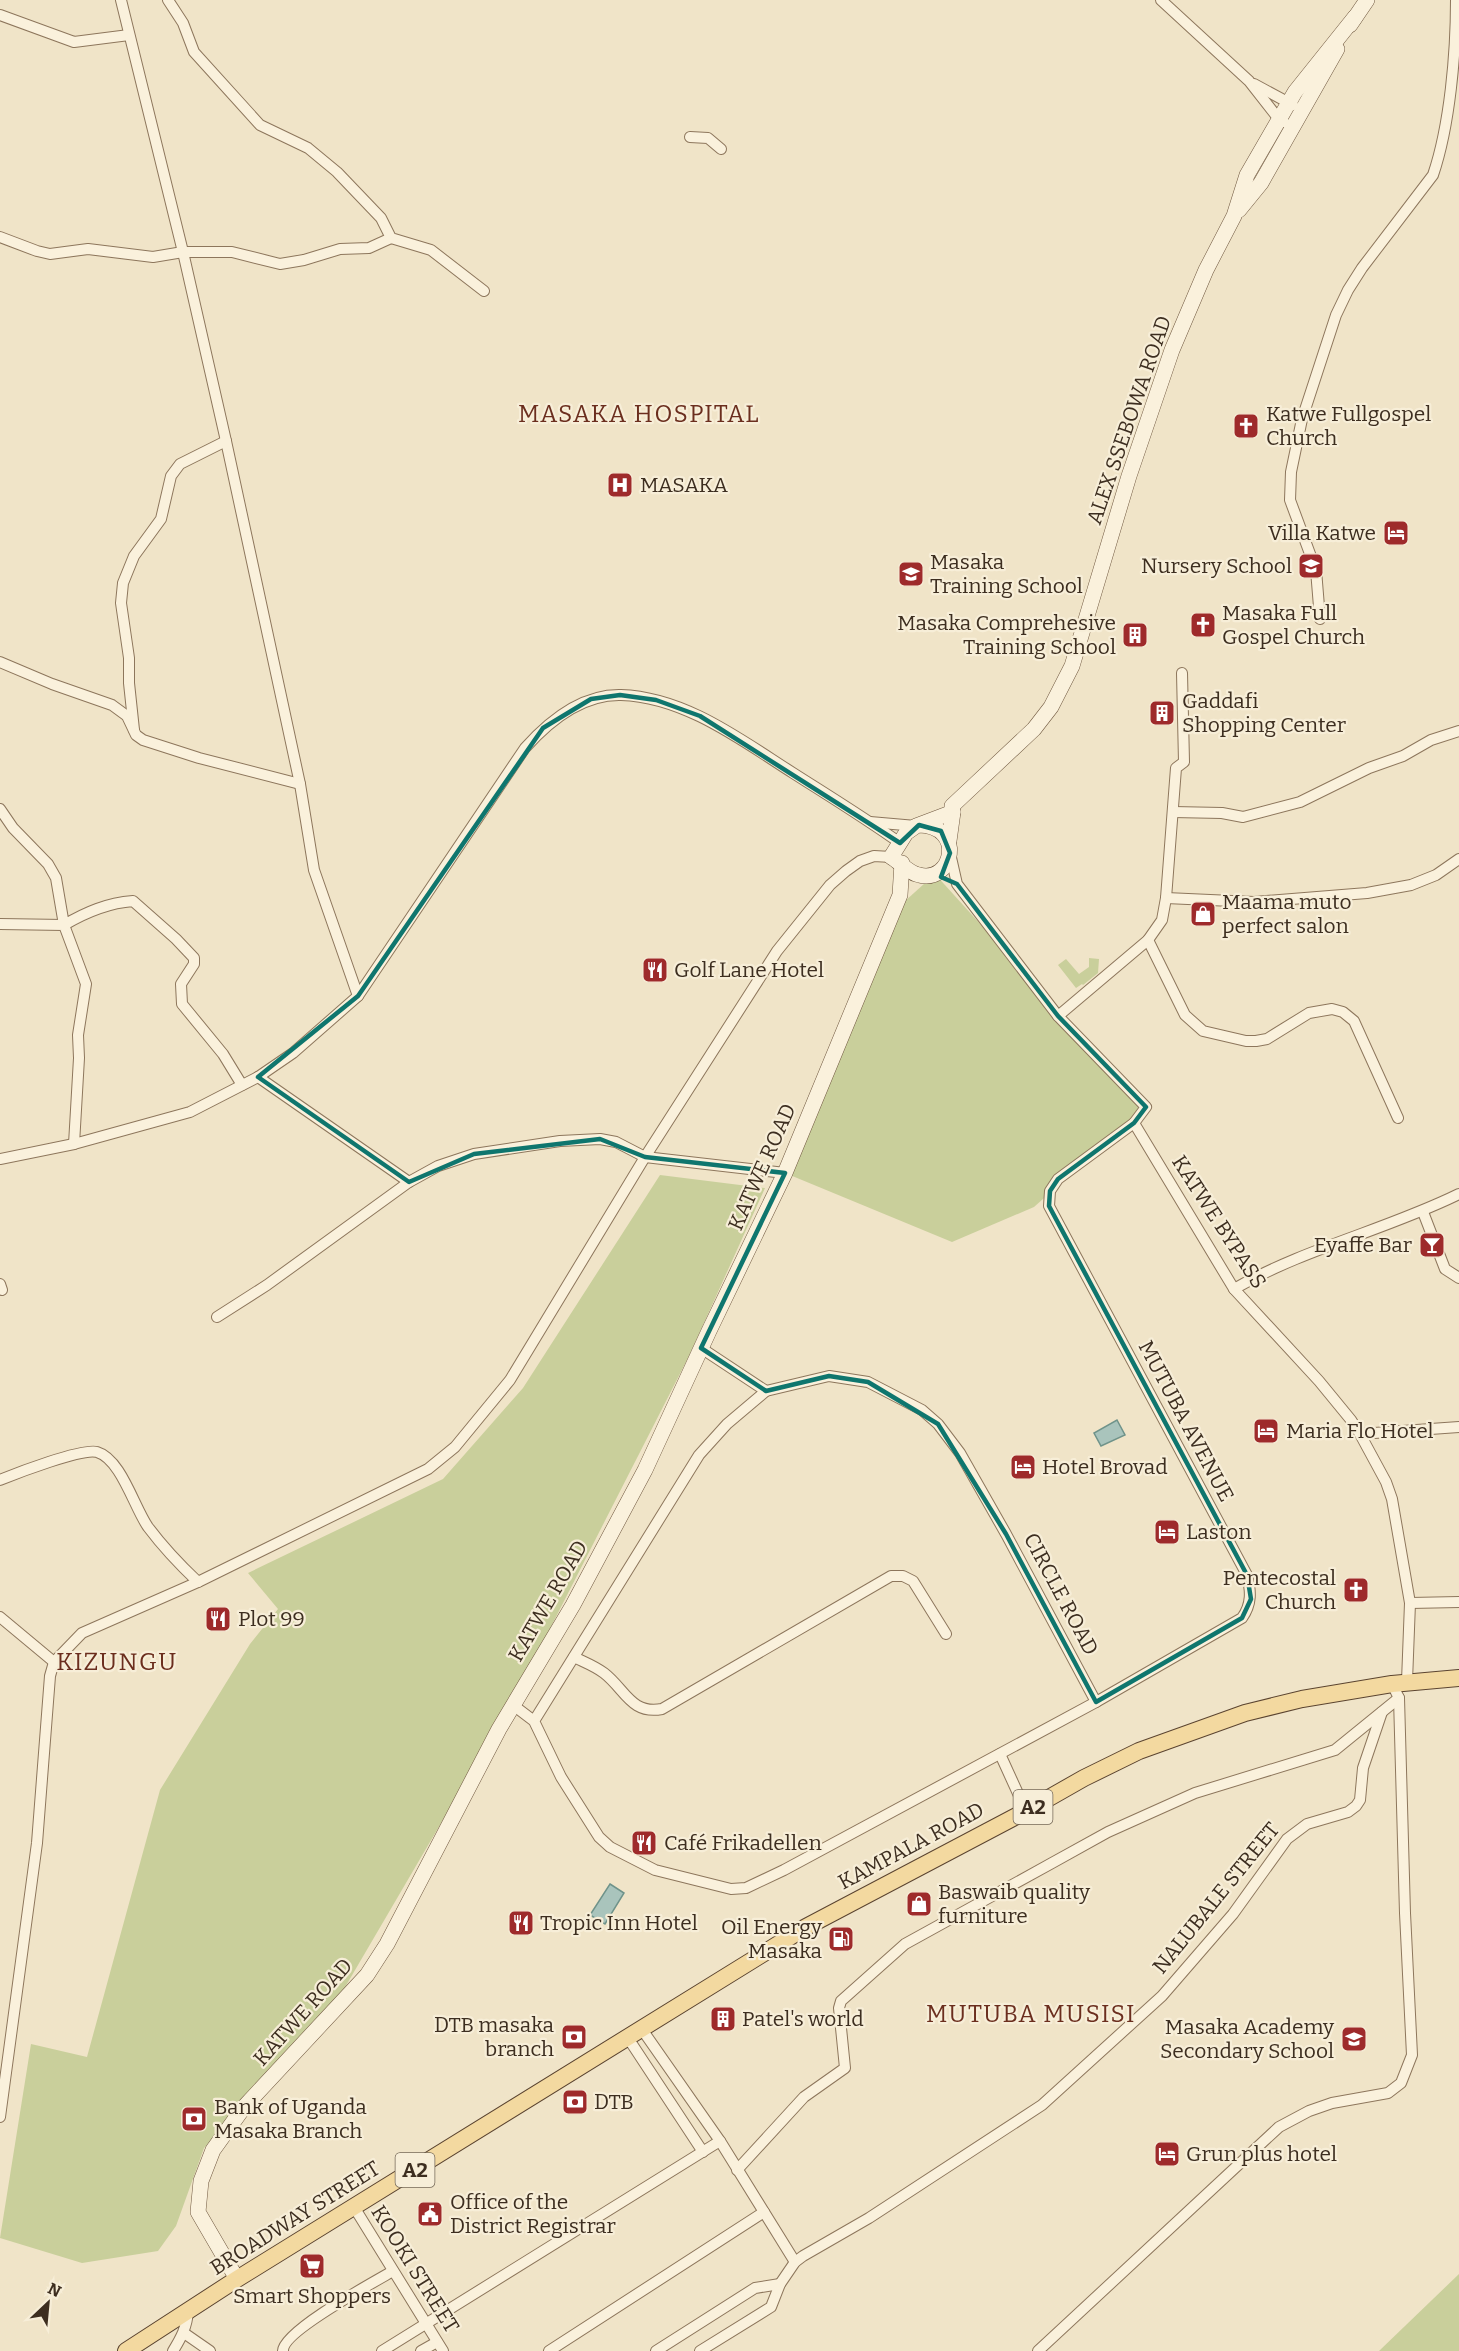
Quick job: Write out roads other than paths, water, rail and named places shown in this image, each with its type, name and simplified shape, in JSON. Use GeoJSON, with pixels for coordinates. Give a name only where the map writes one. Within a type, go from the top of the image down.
{"type":"FeatureCollection","features":[{"type":"Feature","properties":{"kind":"main road","name":"KAMPALA ROAD"},"geometry":{"type":"LineString","coordinates":[[635,2033],[806,1926],[1139,1751],[1245,1713],[1302,1699],[1399,1688],[1459,1678]]}},
{"type":"Feature","properties":{"kind":"main road","name":"BROADWAY STREET"},"geometry":{"type":"LineString","coordinates":[[126,2351],[237,2279],[635,2033]]}},
{"type":"Feature","properties":{"kind":"street"},"geometry":{"type":"LineString","coordinates":[[121,0],[183,252],[226,441],[300,784],[314,870],[358,996]]}},
{"type":"Feature","properties":{"kind":"street"},"geometry":{"type":"LineString","coordinates":[[168,0],[183,23],[194,51],[260,124],[308,148],[337,172],[381,218],[391,238]]}},
{"type":"Feature","properties":{"kind":"street"},"geometry":{"type":"LineString","coordinates":[[1161,0],[1249,81],[1278,118],[1293,129]]}},
{"type":"Feature","properties":{"kind":"street","name":"ALEX SSEBOWA ROAD"},"geometry":{"type":"LineString","coordinates":[[953,812],[951,806],[1034,729],[1052,707],[1072,666],[1129,476],[1172,350],[1206,270],[1233,216],[1247,175],[1288,102],[1367,0]]}},
{"type":"Feature","properties":{"kind":"street"},"geometry":{"type":"LineString","coordinates":[[1320,620],[1316,570],[1290,500],[1295,447],[1311,387],[1344,298],[1362,268],[1433,175],[1438,162],[1448,102],[1456,0]]}},
{"type":"Feature","properties":{"kind":"street"},"geometry":{"type":"LineString","coordinates":[[0,15],[74,42],[129,35]]}},
{"type":"Feature","properties":{"kind":"street","name":"ALEX SSEBOWA ROAD"},"geometry":{"type":"LineString","coordinates":[[1233,216],[1261,183],[1355,17]]}},
{"type":"Feature","properties":{"kind":"street"},"geometry":{"type":"LineString","coordinates":[[1249,81],[1302,111]]}},
{"type":"Feature","properties":{"kind":"street"},"geometry":{"type":"LineString","coordinates":[[690,137],[708,138],[721,149]]}},
{"type":"Feature","properties":{"kind":"street"},"geometry":{"type":"LineString","coordinates":[[0,237],[50,254],[88,249],[153,257],[183,252],[232,252],[280,264],[304,260],[340,249],[369,248],[391,238],[431,250],[484,291]]}},
{"type":"Feature","properties":{"kind":"street"},"geometry":{"type":"LineString","coordinates":[[134,730],[129,658],[121,603],[123,583],[134,556],[161,519],[171,476],[180,464],[226,441]]}},
{"type":"Feature","properties":{"kind":"street"},"geometry":{"type":"LineString","coordinates":[[0,662],[52,684],[112,705],[127,716],[134,730],[143,740],[199,758],[300,784]]}},
{"type":"Feature","properties":{"kind":"street"},"geometry":{"type":"LineString","coordinates":[[1058,1016],[1148,940],[1162,920],[1166,898],[1176,768],[1184,762],[1185,758],[1182,673]]}},
{"type":"Feature","properties":{"kind":"street"},"geometry":{"type":"LineString","coordinates":[[0,1159],[74,1144],[189,1112],[258,1077],[292,1053],[358,996],[525,748],[543,728],[564,712],[591,699],[620,695],[656,700],[700,716],[900,843]]}},
{"type":"Feature","properties":{"kind":"street"},"geometry":{"type":"LineString","coordinates":[[1173,812],[1222,813],[1243,817],[1300,802],[1369,768],[1403,756],[1431,740],[1459,731]]}},
{"type":"Feature","properties":{"kind":"street"},"geometry":{"type":"LineString","coordinates":[[0,809],[14,828],[48,864],[56,878],[64,925],[86,984],[78,1035],[79,1058],[74,1144]]}},
{"type":"Feature","properties":{"kind":"street"},"geometry":{"type":"LineString","coordinates":[[897,860],[900,843],[906,833],[917,826],[953,812],[950,847],[945,866],[900,895]]}},
{"type":"Feature","properties":{"kind":"street"},"geometry":{"type":"LineString","coordinates":[[870,822],[931,825],[942,831],[950,847],[957,884],[1058,1016],[1146,1107],[1134,1123]]}},
{"type":"Feature","properties":{"kind":"street"},"geometry":{"type":"LineString","coordinates":[[0,2117],[1,2093],[37,1843],[50,1676],[54,1662],[82,1634],[198,1582],[428,1469],[456,1447],[510,1380],[645,1157],[777,951],[830,885],[860,861],[874,856],[897,860],[909,871],[920,876],[932,875],[957,884]]}},
{"type":"Feature","properties":{"kind":"street"},"geometry":{"type":"LineString","coordinates":[[1166,898],[1254,902],[1367,893],[1411,885],[1436,875],[1459,859]]}},
{"type":"Feature","properties":{"kind":"street","name":"KATWE ROAD"},"geometry":{"type":"LineString","coordinates":[[237,2279],[198,2212],[201,2181],[213,2150],[244,2107],[367,1975],[387,1944],[459,1802],[513,1705],[573,1605],[645,1470],[785,1173],[900,895],[897,860]]}},
{"type":"Feature","properties":{"kind":"street"},"geometry":{"type":"LineString","coordinates":[[0,924],[64,925],[88,912],[115,903],[133,901],[194,958],[194,964],[181,984],[182,1004],[223,1054],[242,1085]]}},
{"type":"Feature","properties":{"kind":"street"},"geometry":{"type":"LineString","coordinates":[[50,924],[61,908]]}},
{"type":"Feature","properties":{"kind":"street"},"geometry":{"type":"LineString","coordinates":[[1148,940],[1185,1015],[1203,1031],[1246,1041],[1256,1041],[1266,1039],[1309,1013],[1332,1009],[1343,1012],[1354,1021],[1398,1118]]}},
{"type":"Feature","properties":{"kind":"street"},"geometry":{"type":"LineString","coordinates":[[258,1077],[409,1182]]}},
{"type":"Feature","properties":{"kind":"street","name":"KATWE BYPASS"},"geometry":{"type":"LineString","coordinates":[[1038,2351],[1279,2127],[1309,2111],[1332,2103],[1388,2093],[1401,2083],[1412,2055],[1405,1913],[1399,1688],[1410,1603],[1392,1499],[1386,1482],[1360,1434],[1319,1381],[1234,1289],[1134,1123]]}},
{"type":"Feature","properties":{"kind":"street","name":"MUTUBA AVENUE"},"geometry":{"type":"LineString","coordinates":[[1096,1702],[1242,1618],[1248,1610],[1251,1599],[1247,1575],[1048,1206],[1050,1191],[1058,1179],[1134,1123]]}},
{"type":"Feature","properties":{"kind":"street"},"geometry":{"type":"LineString","coordinates":[[216,1317],[267,1285],[409,1182],[438,1166],[474,1154],[560,1141],[608,1140],[645,1157],[785,1173]]}},
{"type":"Feature","properties":{"kind":"street"},"geometry":{"type":"LineString","coordinates":[[1234,1289],[1263,1272],[1323,1247],[1423,1212],[1459,1194]]}},
{"type":"Feature","properties":{"kind":"street"},"geometry":{"type":"LineString","coordinates":[[1423,1212],[1445,1269],[1459,1278]]}},
{"type":"Feature","properties":{"kind":"street"},"geometry":{"type":"LineString","coordinates":[[701,1348],[766,1391]]}},
{"type":"Feature","properties":{"kind":"street","name":"CIRCLE ROAD"},"geometry":{"type":"LineString","coordinates":[[534,1721],[699,1455],[727,1424],[766,1391],[829,1376],[868,1382],[922,1410],[938,1424],[960,1453],[1096,1702]]}},
{"type":"Feature","properties":{"kind":"street"},"geometry":{"type":"LineString","coordinates":[[1360,1434],[1459,1427]]}},
{"type":"Feature","properties":{"kind":"street"},"geometry":{"type":"LineString","coordinates":[[0,1480],[81,1453],[97,1452],[111,1460],[121,1473],[138,1512],[150,1530],[198,1582]]}},
{"type":"Feature","properties":{"kind":"street"},"geometry":{"type":"LineString","coordinates":[[574,1657],[602,1671],[641,1709],[651,1711],[662,1708],[891,1576],[903,1576],[913,1581],[946,1634]]}},
{"type":"Feature","properties":{"kind":"street"},"geometry":{"type":"LineString","coordinates":[[1410,1603],[1459,1602]]}},
{"type":"Feature","properties":{"kind":"street"},"geometry":{"type":"LineString","coordinates":[[0,1617],[54,1662]]}},
{"type":"Feature","properties":{"kind":"street"},"geometry":{"type":"LineString","coordinates":[[737,2170],[804,2097],[845,2068],[838,2008],[841,2001],[905,1944],[1108,1832],[1195,1793],[1335,1750],[1382,1712],[1399,1688]]}},
{"type":"Feature","properties":{"kind":"street"},"geometry":{"type":"LineString","coordinates":[[513,1705],[534,1721],[561,1777],[599,1837],[610,1847],[656,1870],[731,1889],[746,1888],[784,1870],[1096,1702]]}},
{"type":"Feature","properties":{"kind":"street","name":"NALUBALE STREET"},"geometry":{"type":"LineString","coordinates":[[700,2351],[771,2307],[780,2284],[795,2262],[869,2218],[1042,2105],[1162,1996],[1233,1914],[1287,1839],[1307,1824],[1348,1812],[1356,1806],[1360,1800],[1363,1768],[1382,1712]]}},
{"type":"Feature","properties":{"kind":"street"},"geometry":{"type":"LineString","coordinates":[[1000,1754],[1026,1811]]}},
{"type":"Feature","properties":{"kind":"street"},"geometry":{"type":"LineString","coordinates":[[635,2033],[720,2141],[795,2262]]}},
{"type":"Feature","properties":{"kind":"street"},"geometry":{"type":"LineString","coordinates":[[635,2033],[703,2152]]}},
{"type":"Feature","properties":{"kind":"street"},"geometry":{"type":"LineString","coordinates":[[382,2351],[720,2141]]}},
{"type":"Feature","properties":{"kind":"street","name":"KOOKI STREET"},"geometry":{"type":"LineString","coordinates":[[354,2207],[440,2346]]}},
{"type":"Feature","properties":{"kind":"street"},"geometry":{"type":"LineString","coordinates":[[549,2351],[764,2212]]}},
{"type":"Feature","properties":{"kind":"street"},"geometry":{"type":"LineString","coordinates":[[283,2351],[286,2341],[331,2307],[393,2271]]}},
{"type":"Feature","properties":{"kind":"street"},"geometry":{"type":"LineString","coordinates":[[656,2351],[755,2288],[780,2284]]}},
{"type":"Feature","properties":{"kind":"street"},"geometry":{"type":"LineString","coordinates":[[173,2351],[184,2333],[188,2311]]}},
{"type":"Feature","properties":{"kind":"street"},"geometry":{"type":"LineString","coordinates":[[184,2333],[210,2351]]}},
{"type":"Feature","properties":{"kind":"street"},"geometry":{"type":"LineString","coordinates":[[422,2351],[440,2346]]}},
{"type":"Feature","properties":{"kind":"water"},"geometry":{"type":"Polygon","coordinates":[[[1117,1420],[1125,1435],[1101,1446],[1094,1433],[1117,1420]]]}},
{"type":"Feature","properties":{"kind":"water"},"geometry":{"type":"Polygon","coordinates":[[[610,1884],[624,1893],[605,1924],[590,1915],[610,1884]]]}},
{"type":"Feature","properties":{"kind":"place","name":"Katwe Fullgospel Church"},"geometry":{"type":"Point","coordinates":[1246,426]}},
{"type":"Feature","properties":{"kind":"place","name":"MASAKA"},"geometry":{"type":"Point","coordinates":[620,485]}},
{"type":"Feature","properties":{"kind":"place","name":"Villa Katwe"},"geometry":{"type":"Point","coordinates":[1396,533]}},
{"type":"Feature","properties":{"kind":"place","name":"Nursery School"},"geometry":{"type":"Point","coordinates":[1311,566]}},
{"type":"Feature","properties":{"kind":"place","name":"Masaka Training School"},"geometry":{"type":"Point","coordinates":[911,574]}},
{"type":"Feature","properties":{"kind":"place","name":"Masaka Full Gospel Church"},"geometry":{"type":"Point","coordinates":[1203,625]}},
{"type":"Feature","properties":{"kind":"place","name":"Masaka Comprehesive Training School"},"geometry":{"type":"Point","coordinates":[1135,635]}},
{"type":"Feature","properties":{"kind":"place","name":"Gaddafi Shopping Center"},"geometry":{"type":"Point","coordinates":[1162,713]}},
{"type":"Feature","properties":{"kind":"place","name":"Maama muto perfect salon"},"geometry":{"type":"Point","coordinates":[1203,914]}},
{"type":"Feature","properties":{"kind":"place","name":"Golf Lane Hotel"},"geometry":{"type":"Point","coordinates":[655,970]}},
{"type":"Feature","properties":{"kind":"place","name":"Eyaffe Bar"},"geometry":{"type":"Point","coordinates":[1432,1245]}},
{"type":"Feature","properties":{"kind":"place","name":"Maria Flo Hotel"},"geometry":{"type":"Point","coordinates":[1266,1431]}},
{"type":"Feature","properties":{"kind":"place","name":"Hotel Brovad"},"geometry":{"type":"Point","coordinates":[1023,1467]}},
{"type":"Feature","properties":{"kind":"place","name":"Laston"},"geometry":{"type":"Point","coordinates":[1167,1532]}},
{"type":"Feature","properties":{"kind":"place","name":"Pentecostal Church"},"geometry":{"type":"Point","coordinates":[1356,1590]}},
{"type":"Feature","properties":{"kind":"place","name":"Plot 99"},"geometry":{"type":"Point","coordinates":[218,1619]}},
{"type":"Feature","properties":{"kind":"place","name":"Café Frikadellen"},"geometry":{"type":"Point","coordinates":[644,1843]}},
{"type":"Feature","properties":{"kind":"place","name":"Baswaib quality furniture"},"geometry":{"type":"Point","coordinates":[919,1904]}},
{"type":"Feature","properties":{"kind":"place","name":"Tropic Inn Hotel"},"geometry":{"type":"Point","coordinates":[521,1923]}},
{"type":"Feature","properties":{"kind":"place","name":"Oil Energy Masaka"},"geometry":{"type":"Point","coordinates":[841,1939]}},
{"type":"Feature","properties":{"kind":"place","name":"Patel's world"},"geometry":{"type":"Point","coordinates":[723,2019]}},
{"type":"Feature","properties":{"kind":"place","name":"DTB masaka branch"},"geometry":{"type":"Point","coordinates":[574,2037]}},
{"type":"Feature","properties":{"kind":"place","name":"Masaka Academy Secondary School"},"geometry":{"type":"Point","coordinates":[1354,2039]}},
{"type":"Feature","properties":{"kind":"place","name":"DTB"},"geometry":{"type":"Point","coordinates":[575,2102]}},
{"type":"Feature","properties":{"kind":"place","name":"Bank of Uganda Masaka Branch"},"geometry":{"type":"Point","coordinates":[194,2119]}},
{"type":"Feature","properties":{"kind":"place","name":"Grun plus hotel"},"geometry":{"type":"Point","coordinates":[1167,2154]}},
{"type":"Feature","properties":{"kind":"place","name":"Office of the District Registrar"},"geometry":{"type":"Point","coordinates":[430,2214]}},
{"type":"Feature","properties":{"kind":"place","name":"Smart Shoppers"},"geometry":{"type":"Point","coordinates":[312,2266]}},
{"type":"Feature","properties":{"kind":"district","name":"MASAKA HOSPITAL"},"geometry":{"type":"Point","coordinates":[639,414]}},
{"type":"Feature","properties":{"kind":"district","name":"KIZUNGU"},"geometry":{"type":"Point","coordinates":[117,1662]}},
{"type":"Feature","properties":{"kind":"district","name":"MUTUBA MUSISI"},"geometry":{"type":"Point","coordinates":[1031,2014]}}]}
